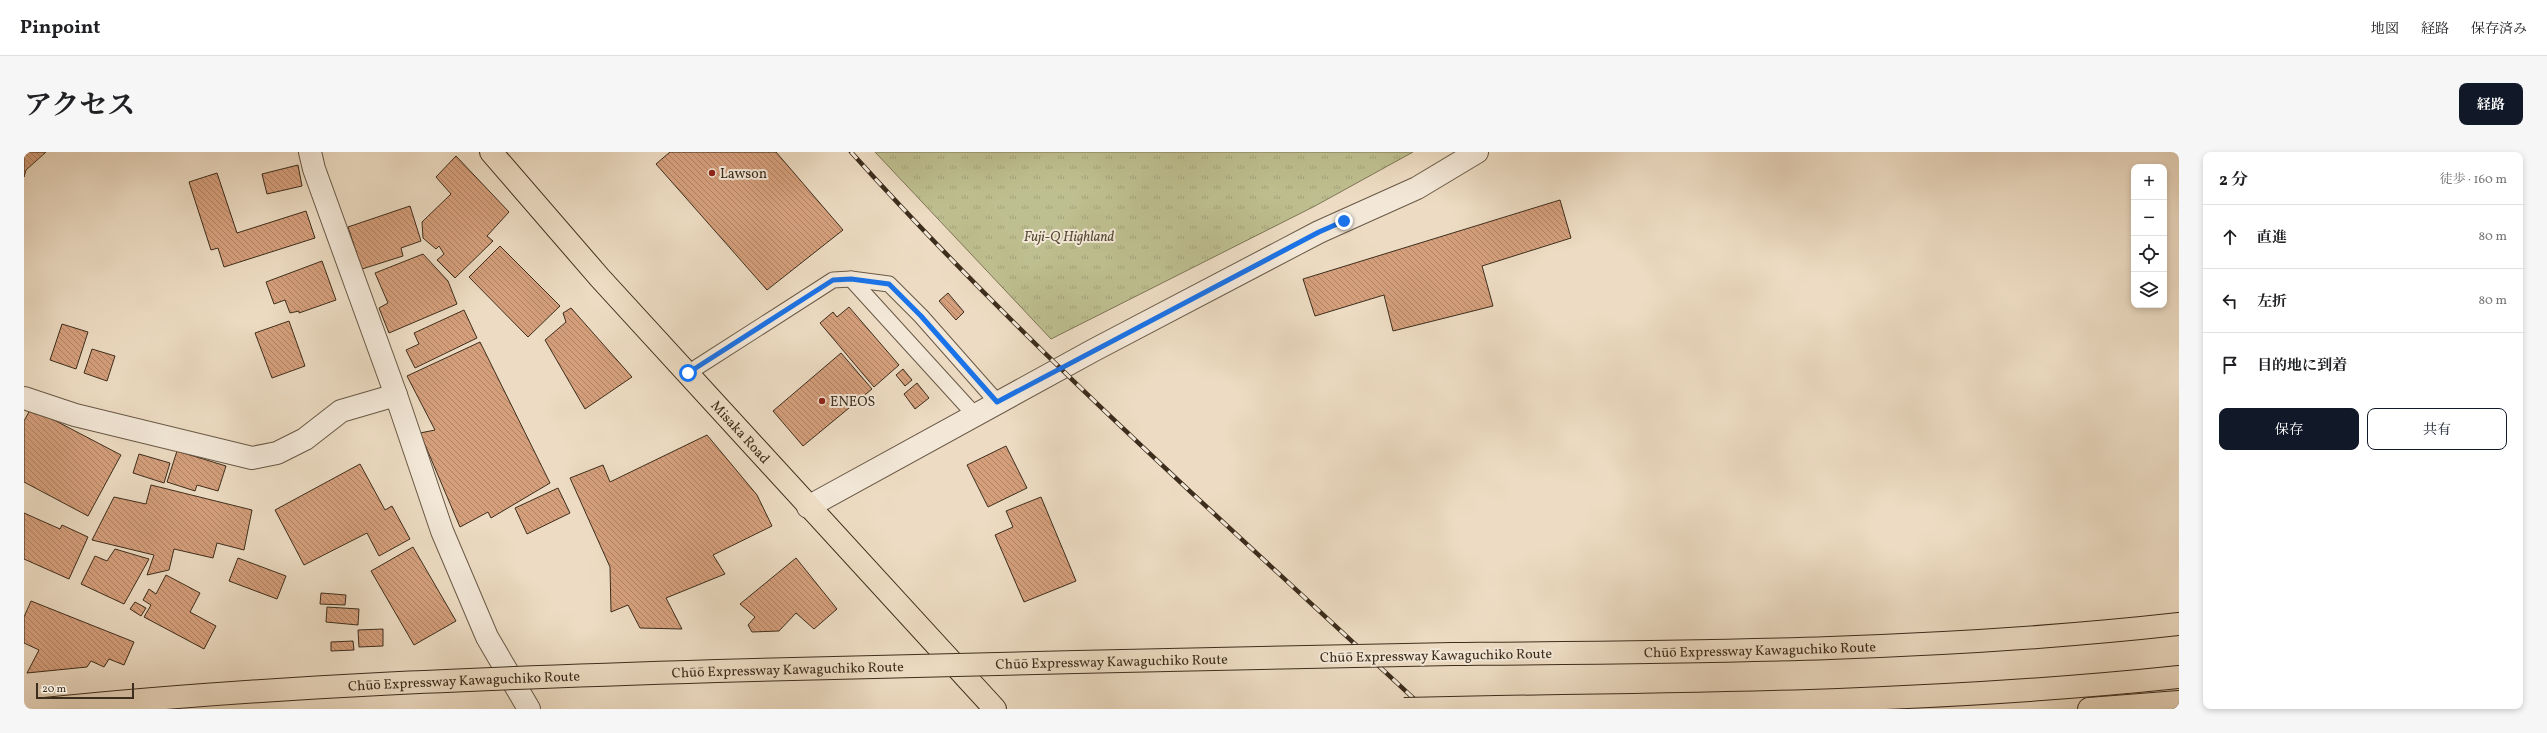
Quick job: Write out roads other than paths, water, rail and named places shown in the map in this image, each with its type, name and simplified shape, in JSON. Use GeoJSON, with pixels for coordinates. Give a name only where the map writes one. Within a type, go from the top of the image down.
{"type":"FeatureCollection","features":[{"type":"Feature","properties":{"kind":"highway","name":"Misaka Road"},"geometry":{"type":"LineString","coordinates":[[491,152],[600,278],[688,373],[808,507],[958,667],[995,709]]}},
{"type":"Feature","properties":{"kind":"highway","name":"Chūō Expressway Kawaguchiko Route"},"geometry":{"type":"LineString","coordinates":[[45,709],[175,696],[488,678],[967,664],[1453,654],[1716,652],[1921,645],[2179,624]]}},
{"type":"Feature","properties":{"kind":"highway"},"geometry":{"type":"LineString","coordinates":[[1404,709],[1719,704],[1924,698],[2179,677]]}},
{"type":"Feature","properties":{"kind":"highway"},"geometry":{"type":"LineString","coordinates":[[2089,709],[2179,702]]}},
{"type":"Feature","properties":{"kind":"highway"},"geometry":{"type":"LineString","coordinates":[[1719,704],[1794,709]]}},
{"type":"Feature","properties":{"kind":"street"},"geometry":{"type":"LineString","coordinates":[[310,152],[314,169],[396,395],[442,531],[487,637],[529,709]]}},
{"type":"Feature","properties":{"kind":"street"},"geometry":{"type":"LineString","coordinates":[[808,507],[974,414],[1319,232],[1417,188],[1477,152]]}},
{"type":"Feature","properties":{"kind":"street"},"geometry":{"type":"LineString","coordinates":[[24,398],[75,415],[252,458],[277,453],[305,439],[341,411],[396,395]]}},
{"type":"Feature","properties":{"kind":"lane"},"geometry":{"type":"LineString","coordinates":[[851,279],[974,414]]}},
{"type":"Feature","properties":{"kind":"lane"},"geometry":{"type":"LineString","coordinates":[[688,373],[833,280],[851,279],[889,284],[921,316],[997,402]]}},
{"type":"Feature","properties":{"kind":"railway"},"geometry":{"type":"LineString","coordinates":[[851,152],[988,297],[1059,367],[1425,709]]}},
{"type":"Feature","properties":{"kind":"place","name":"Lawson"},"geometry":{"type":"Point","coordinates":[712,173]}},
{"type":"Feature","properties":{"kind":"place","name":"ENEOS"},"geometry":{"type":"Point","coordinates":[822,401]}},
{"type":"Feature","properties":{"kind":"park label","name":"Fuji-Q Highland"},"geometry":{"type":"Point","coordinates":[1069,236]}}]}
